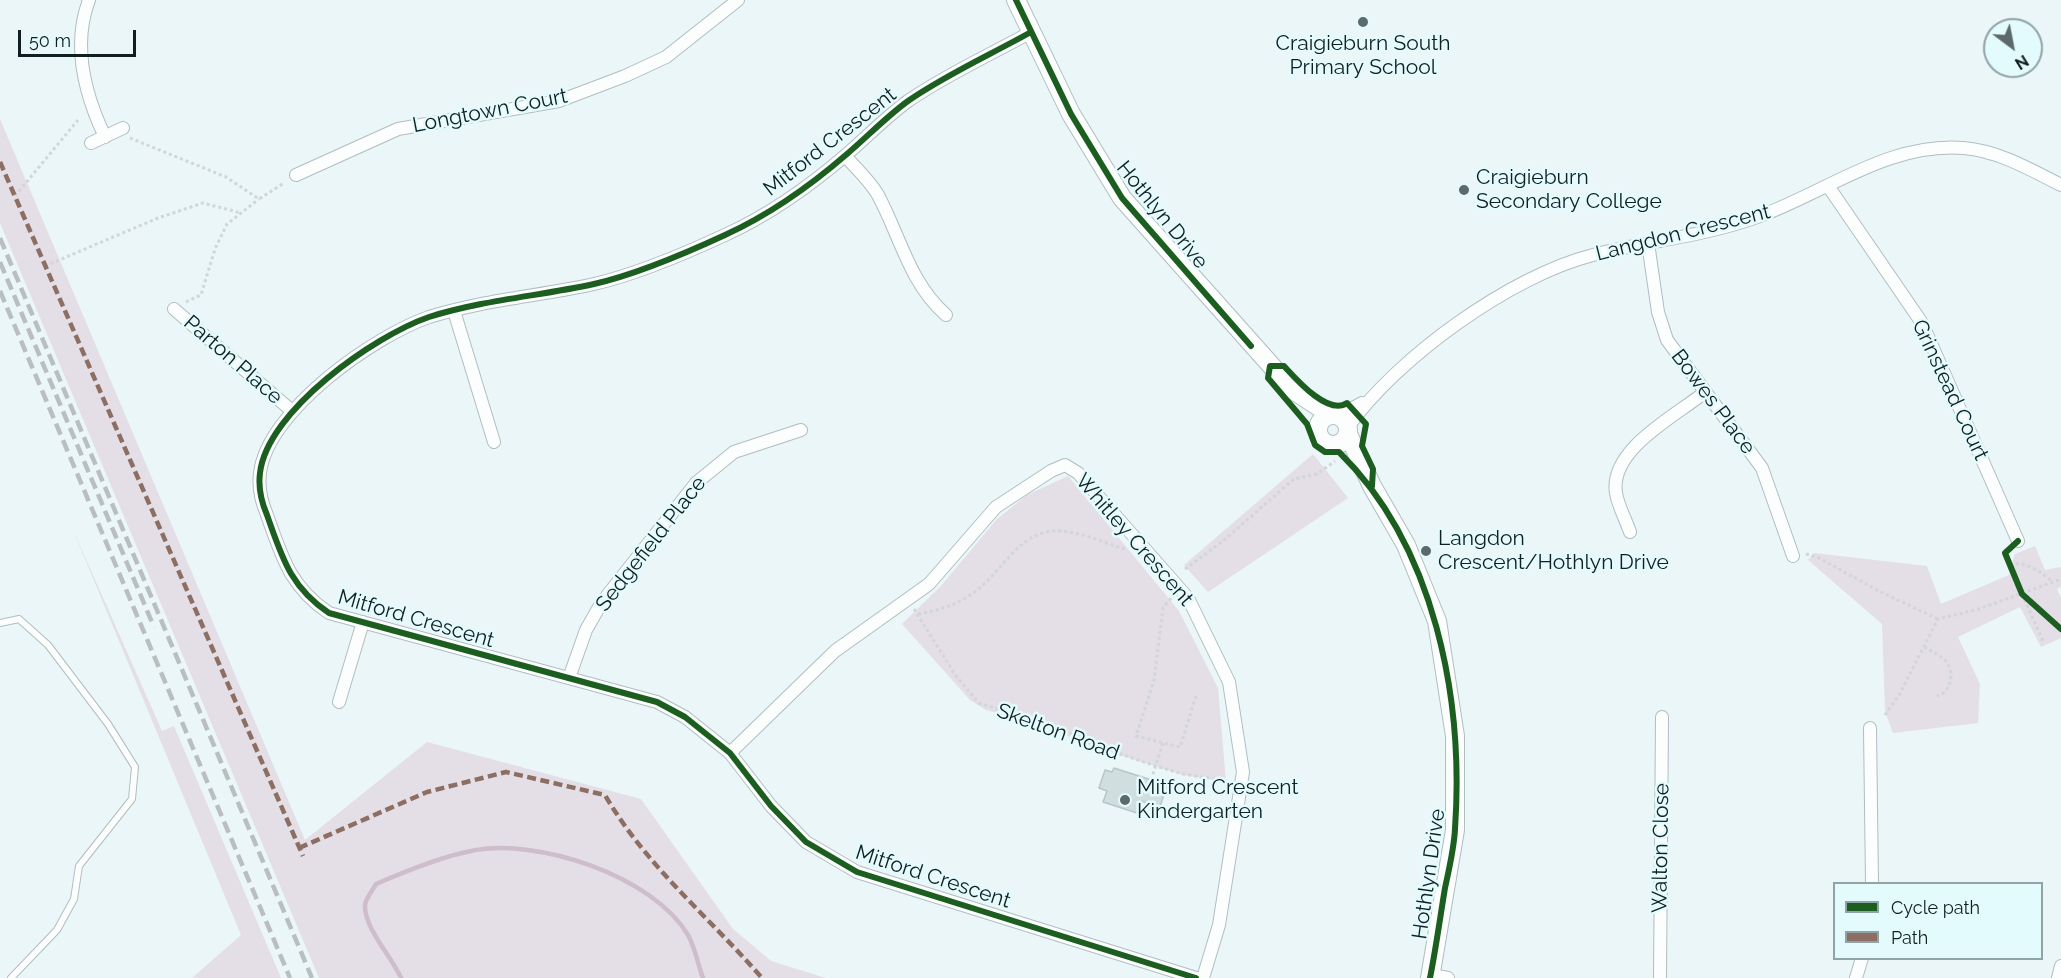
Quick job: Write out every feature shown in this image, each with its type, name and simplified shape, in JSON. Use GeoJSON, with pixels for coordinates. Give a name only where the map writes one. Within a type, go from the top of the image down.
{"type":"FeatureCollection","features":[{"type":"Feature","properties":{"kind":"street"},"geometry":{"type":"LineString","coordinates":[[89,0],[81,42],[83,78],[93,112],[114,132],[91,143]]}},
{"type":"Feature","properties":{"kind":"street","name":"Longtown Court"},"geometry":{"type":"LineString","coordinates":[[296,175],[398,129],[559,101],[625,76],[666,57],[738,0]]}},
{"type":"Feature","properties":{"kind":"street","name":"Hothlyn Drive"},"geometry":{"type":"LineString","coordinates":[[1017,0],[1071,114],[1122,198],[1298,396],[1322,441],[1372,486]]}},
{"type":"Feature","properties":{"kind":"street","name":"Mitford Crescent"},"geometry":{"type":"LineString","coordinates":[[1031,32],[954,72],[908,102],[845,156],[776,207],[727,234],[645,268],[595,284],[498,300],[454,311],[401,328],[381,340],[317,387],[292,411],[266,451],[260,472],[260,498],[285,566],[295,584],[310,601],[329,613],[657,702],[685,717],[730,753],[771,806],[806,842],[857,872],[1196,978]]}},
{"type":"Feature","properties":{"kind":"street","name":"Langdon Crescent"},"geometry":{"type":"LineString","coordinates":[[1341,423],[1436,340],[1527,279],[1590,255],[1750,220],[1787,206],[1881,160],[1922,150],[1965,148],[2009,159],[2061,185]]}},
{"type":"Feature","properties":{"kind":"street"},"geometry":{"type":"LineString","coordinates":[[845,156],[877,194],[918,284],[929,300],[946,315]]}},
{"type":"Feature","properties":{"kind":"street","name":"Grinstead Court"},"geometry":{"type":"LineString","coordinates":[[1828,186],[1922,323],[2018,541]]}},
{"type":"Feature","properties":{"kind":"street","name":"Bowes Place"},"geometry":{"type":"LineString","coordinates":[[1648,243],[1658,312],[1668,340],[1762,468],[1792,556]]}},
{"type":"Feature","properties":{"kind":"street","name":"Parton Place"},"geometry":{"type":"LineString","coordinates":[[174,309],[292,411]]}},
{"type":"Feature","properties":{"kind":"street"},"geometry":{"type":"LineString","coordinates":[[454,311],[494,442]]}},
{"type":"Feature","properties":{"kind":"street"},"geometry":{"type":"LineString","coordinates":[[1630,532],[1616,494],[1617,472],[1621,464],[1636,445],[1705,392]]}},
{"type":"Feature","properties":{"kind":"street","name":"Hothlyn Drive"},"geometry":{"type":"LineString","coordinates":[[1298,396],[1341,423],[1372,486],[1406,545],[1437,621],[1455,736],[1455,830],[1436,977]]}},
{"type":"Feature","properties":{"kind":"street"},"geometry":{"type":"LineString","coordinates":[[1317,429],[1320,421],[1341,423],[1343,442],[1334,454]]}},
{"type":"Feature","properties":{"kind":"street","name":"Sedgefield Place"},"geometry":{"type":"LineString","coordinates":[[569,678],[586,630],[602,602],[696,483],[734,452],[801,430]]}},
{"type":"Feature","properties":{"kind":"street","name":"Whitley Crescent"},"geometry":{"type":"LineString","coordinates":[[730,753],[835,651],[929,584],[996,507],[1051,471],[1065,465],[1078,473],[1196,610],[1231,691],[1243,763],[1242,783],[1219,925],[1203,978]]}},
{"type":"Feature","properties":{"kind":"street"},"geometry":{"type":"LineString","coordinates":[[339,702],[363,622]]}},
{"type":"Feature","properties":{"kind":"street","name":"Walton Close"},"geometry":{"type":"LineString","coordinates":[[1660,978],[1662,717]]}},
{"type":"Feature","properties":{"kind":"street"},"geometry":{"type":"LineString","coordinates":[[1870,728],[1872,882]]}},
{"type":"Feature","properties":{"kind":"street"},"geometry":{"type":"LineString","coordinates":[[1856,978],[1861,960]]}},
{"type":"Feature","properties":{"kind":"street"},"geometry":{"type":"LineString","coordinates":[[2058,978],[2061,966]]}},
{"type":"Feature","properties":{"kind":"lane"},"geometry":{"type":"LineString","coordinates":[[0,623],[19,619],[48,645],[108,724],[135,768],[132,799],[79,866],[74,899],[57,930],[11,978]]}},
{"type":"Feature","properties":{"kind":"path"},"geometry":{"type":"LineString","coordinates":[[15,196],[78,120]]}},
{"type":"Feature","properties":{"kind":"path"},"geometry":{"type":"LineString","coordinates":[[114,132],[226,177],[259,199]]}},
{"type":"Feature","properties":{"kind":"path"},"geometry":{"type":"LineString","coordinates":[[174,309],[201,295],[227,224],[259,199],[296,175]]}},
{"type":"Feature","properties":{"kind":"path"},"geometry":{"type":"LineString","coordinates":[[45,266],[106,239],[203,203],[241,213]]}},
{"type":"Feature","properties":{"kind":"path"},"geometry":{"type":"LineString","coordinates":[[1185,569],[1223,541],[1294,479],[1317,474],[1334,454]]}},
{"type":"Feature","properties":{"kind":"path"},"geometry":{"type":"LineString","coordinates":[[2014,574],[2005,553],[2018,541]]}},
{"type":"Feature","properties":{"kind":"path"},"geometry":{"type":"LineString","coordinates":[[1792,556],[1817,557],[1881,592],[1938,619],[2022,594],[2061,579]]}},
{"type":"Feature","properties":{"kind":"path"},"geometry":{"type":"LineString","coordinates":[[2010,565],[2019,563],[2052,582]]}},
{"type":"Feature","properties":{"kind":"path"},"geometry":{"type":"LineString","coordinates":[[2018,584],[2043,641]]}},
{"type":"Feature","properties":{"kind":"path"},"geometry":{"type":"LineString","coordinates":[[1164,590],[1173,596],[1163,608],[1155,674],[1136,736],[1179,747],[1197,693]]}},
{"type":"Feature","properties":{"kind":"path"},"geometry":{"type":"LineString","coordinates":[[2022,594],[2038,608]]}},
{"type":"Feature","properties":{"kind":"path"},"geometry":{"type":"LineString","coordinates":[[1885,715],[1899,695],[1938,619]]}},
{"type":"Feature","properties":{"kind":"path"},"geometry":{"type":"LineString","coordinates":[[1924,647],[1944,659],[1949,668],[1949,686],[1944,693],[1937,696]]}},
{"type":"Feature","properties":{"kind":"path"},"geometry":{"type":"LineString","coordinates":[[1151,780],[1163,743]]}},
{"type":"Feature","properties":{"kind":"shaded area"},"geometry":{"type":"Polygon","coordinates":[[[0,119],[305,840],[427,742],[641,799],[733,929],[771,961],[826,978],[319,978],[0,223],[0,119]]]}},
{"type":"Feature","properties":{"kind":"shaded area"},"geometry":{"type":"Polygon","coordinates":[[[1313,454],[1348,498],[1208,592],[1184,565],[1313,454]]]}},
{"type":"Feature","properties":{"kind":"shaded area"},"geometry":{"type":"Polygon","coordinates":[[[1068,476],[1179,611],[1218,688],[1226,782],[1183,775],[1092,746],[1047,727],[986,710],[970,700],[902,624],[941,586],[997,519],[1027,495],[1068,476]]]}},
{"type":"Feature","properties":{"kind":"shaded area"},"geometry":{"type":"Polygon","coordinates":[[[73,530],[162,731],[174,726],[281,978],[192,978],[241,935],[73,530]]]}},
{"type":"Feature","properties":{"kind":"shaded area"},"geometry":{"type":"Polygon","coordinates":[[[2035,546],[2045,570],[2061,567],[2061,587],[2057,589],[2061,598],[2061,638],[2041,647],[2020,607],[1958,637],[1980,684],[1978,723],[1893,733],[1885,711],[1882,624],[1808,560],[1814,553],[1927,566],[1941,604],[2009,575],[2015,554],[2035,546]]]}},
{"type":"Feature","properties":{"kind":"building"},"geometry":{"type":"Polygon","coordinates":[[[1114,768],[1167,785],[1160,807],[1141,801],[1137,813],[1103,802],[1107,791],[1099,788],[1105,770],[1112,772],[1114,768]]]}},
{"type":"Feature","properties":{"kind":"waterway"},"geometry":{"type":"LineString","coordinates":[[401,978],[374,933],[366,914],[365,905],[376,884],[447,857],[498,848],[528,850],[559,856],[591,866],[649,895],[671,914],[688,935],[703,978]]}},
{"type":"Feature","properties":{"kind":"railway"},"geometry":{"type":"LineString","coordinates":[[0,238],[312,978]]}},
{"type":"Feature","properties":{"kind":"railway"},"geometry":{"type":"LineString","coordinates":[[0,262],[154,627]]}},
{"type":"Feature","properties":{"kind":"railway"},"geometry":{"type":"LineString","coordinates":[[0,291],[290,978]]}},
{"type":"Feature","properties":{"kind":"marked path"},"geometry":{"type":"LineString","coordinates":[[0,162],[303,856]]}},
{"type":"Feature","properties":{"kind":"marked path"},"geometry":{"type":"LineString","coordinates":[[299,848],[427,792],[506,772],[605,795],[639,845],[762,978]]}},
{"type":"Feature","properties":{"kind":"cycle path"},"geometry":{"type":"LineString","coordinates":[[1016,0],[1071,114],[1122,198],[1251,346]]}},
{"type":"Feature","properties":{"kind":"cycle path"},"geometry":{"type":"LineString","coordinates":[[1031,32],[923,91],[804,188],[773,209],[725,235],[627,275],[594,284],[449,311],[429,317],[380,341],[326,379],[302,401],[282,425],[267,449],[260,473],[260,494],[289,570],[305,593],[329,613],[657,702],[685,717],[730,753],[771,806],[806,842],[857,872],[1196,978]]}},
{"type":"Feature","properties":{"kind":"cycle path"},"geometry":{"type":"LineString","coordinates":[[1372,486],[1373,469],[1362,446],[1366,424],[1347,403],[1339,406],[1331,405],[1304,387],[1284,366],[1270,366],[1268,378],[1307,424],[1315,445],[1325,452],[1339,452],[1372,490],[1399,532],[1420,578],[1436,627],[1448,677],[1457,779],[1454,844],[1430,978]]}},
{"type":"Feature","properties":{"kind":"cycle path"},"geometry":{"type":"LineString","coordinates":[[2018,541],[2005,553],[2022,594],[2061,629]]}},
{"type":"Feature","properties":{"kind":"place","name":"Craigieburn South Primary School"},"geometry":{"type":"Point","coordinates":[1363,22]}},
{"type":"Feature","properties":{"kind":"place","name":"Craigieburn Secondary College"},"geometry":{"type":"Point","coordinates":[1464,190]}},
{"type":"Feature","properties":{"kind":"place","name":"Langdon Crescent/Hothlyn Drive"},"geometry":{"type":"Point","coordinates":[1426,551]}},
{"type":"Feature","properties":{"kind":"place","name":"Mitford Crescent Kindergarten"},"geometry":{"type":"Point","coordinates":[1125,800]}}]}
